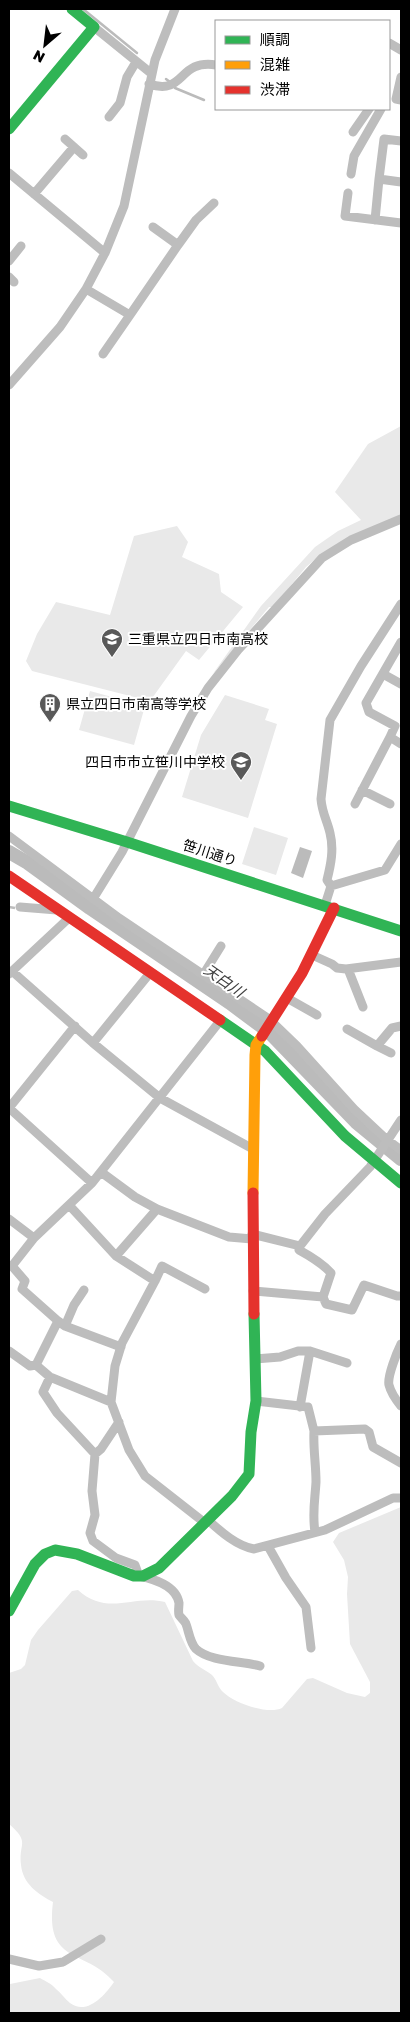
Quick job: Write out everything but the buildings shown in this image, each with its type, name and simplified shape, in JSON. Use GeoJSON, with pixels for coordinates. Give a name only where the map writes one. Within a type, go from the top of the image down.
{"type":"FeatureCollection","features":[{"type":"Feature","properties":{"kind":"street"},"geometry":{"type":"LineString","coordinates":[[72,9],[152,74]]}},
{"type":"Feature","properties":{"kind":"street"},"geometry":{"type":"LineString","coordinates":[[9,385],[51,339],[86,290],[105,254],[124,206],[149,84],[175,9]]}},
{"type":"Feature","properties":{"kind":"street"},"geometry":{"type":"LineString","coordinates":[[9,129],[94,27]]}},
{"type":"Feature","properties":{"kind":"street"},"geometry":{"type":"LineString","coordinates":[[390,44],[401,50]]}},
{"type":"Feature","properties":{"kind":"street"},"geometry":{"type":"LineString","coordinates":[[108,117],[120,103],[127,78],[136,62]]}},
{"type":"Feature","properties":{"kind":"street"},"geometry":{"type":"LineString","coordinates":[[149,84],[157,87],[169,86],[177,83],[184,74],[195,66],[205,63],[215,65]]}},
{"type":"Feature","properties":{"kind":"street"},"geometry":{"type":"LineString","coordinates":[[395,99],[401,77]]}},
{"type":"Feature","properties":{"kind":"street"},"geometry":{"type":"LineString","coordinates":[[353,132],[368,110]]}},
{"type":"Feature","properties":{"kind":"street"},"geometry":{"type":"LineString","coordinates":[[351,174],[354,156],[380,110]]}},
{"type":"Feature","properties":{"kind":"street"},"geometry":{"type":"LineString","coordinates":[[64,139],[83,155]]}},
{"type":"Feature","properties":{"kind":"street"},"geometry":{"type":"LineString","coordinates":[[375,220],[384,139],[401,141]]}},
{"type":"Feature","properties":{"kind":"street"},"geometry":{"type":"LineString","coordinates":[[34,194],[74,147]]}},
{"type":"Feature","properties":{"kind":"street"},"geometry":{"type":"LineString","coordinates":[[9,173],[105,254]]}},
{"type":"Feature","properties":{"kind":"street"},"geometry":{"type":"LineString","coordinates":[[379,179],[401,182]]}},
{"type":"Feature","properties":{"kind":"street"},"geometry":{"type":"LineString","coordinates":[[348,193],[345,216],[401,223]]}},
{"type":"Feature","properties":{"kind":"street"},"geometry":{"type":"LineString","coordinates":[[103,354],[196,220],[214,203]]}},
{"type":"Feature","properties":{"kind":"street"},"geometry":{"type":"LineString","coordinates":[[153,227],[178,245]]}},
{"type":"Feature","properties":{"kind":"street"},"geometry":{"type":"LineString","coordinates":[[9,261],[21,246]]}},
{"type":"Feature","properties":{"kind":"street"},"geometry":{"type":"LineString","coordinates":[[86,290],[130,315]]}},
{"type":"Feature","properties":{"kind":"street"},"geometry":{"type":"LineString","coordinates":[[93,899],[127,842],[190,716],[212,683],[238,650],[322,558],[352,540],[401,519]]}},
{"type":"Feature","properties":{"kind":"street"},"geometry":{"type":"LineString","coordinates":[[140,1576],[159,1568],[232,1496],[249,1474],[251,1432],[256,1401],[252,1236],[253,1094],[256,1045],[271,1024],[312,955],[329,907],[331,886],[327,880],[332,859],[330,833],[322,811],[321,799],[330,720],[356,673],[401,604]]}},
{"type":"Feature","properties":{"kind":"street"},"geometry":{"type":"LineString","coordinates":[[355,804],[395,726],[369,712],[366,703],[401,642]]}},
{"type":"Feature","properties":{"kind":"street"},"geometry":{"type":"LineString","coordinates":[[383,674],[401,684]]}},
{"type":"Feature","properties":{"kind":"street"},"geometry":{"type":"LineString","coordinates":[[390,737],[401,744]]}},
{"type":"Feature","properties":{"kind":"street"},"geometry":{"type":"LineString","coordinates":[[362,790],[390,804]]}},
{"type":"Feature","properties":{"kind":"street","name":"笹川通り"},"geometry":{"type":"LineString","coordinates":[[9,806],[127,842],[401,932]]}},
{"type":"Feature","properties":{"kind":"street"},"geometry":{"type":"LineString","coordinates":[[9,836],[93,899],[271,1024],[304,1053],[354,1109],[401,1150]]}},
{"type":"Feature","properties":{"kind":"street"},"geometry":{"type":"LineString","coordinates":[[331,886],[385,870],[401,844]]}},
{"type":"Feature","properties":{"kind":"street"},"geometry":{"type":"LineString","coordinates":[[9,876],[274,1058],[324,1114],[401,1183]]}},
{"type":"Feature","properties":{"kind":"street"},"geometry":{"type":"LineString","coordinates":[[20,907],[60,910]]}},
{"type":"Feature","properties":{"kind":"street"},"geometry":{"type":"LineString","coordinates":[[70,917],[11,973],[160,1098],[253,1149]]}},
{"type":"Feature","properties":{"kind":"street"},"geometry":{"type":"LineString","coordinates":[[203,975],[221,946]]}},
{"type":"Feature","properties":{"kind":"street"},"geometry":{"type":"LineString","coordinates":[[312,955],[337,968],[348,969],[401,962]]}},
{"type":"Feature","properties":{"kind":"street"},"geometry":{"type":"LineString","coordinates":[[348,969],[363,1007]]}},
{"type":"Feature","properties":{"kind":"street"},"geometry":{"type":"LineString","coordinates":[[94,1043],[150,973]]}},
{"type":"Feature","properties":{"kind":"street"},"geometry":{"type":"LineString","coordinates":[[287,998],[317,1015]]}},
{"type":"Feature","properties":{"kind":"street"},"geometry":{"type":"LineString","coordinates":[[120,1347],[62,1324],[22,1289],[25,1281],[12,1266],[34,1238],[92,1183],[220,1021]]}},
{"type":"Feature","properties":{"kind":"street"},"geometry":{"type":"LineString","coordinates":[[75,1026],[9,1108],[92,1183]]}},
{"type":"Feature","properties":{"kind":"street"},"geometry":{"type":"LineString","coordinates":[[377,1046],[392,1028],[401,1026]]}},
{"type":"Feature","properties":{"kind":"street"},"geometry":{"type":"LineString","coordinates":[[347,1029],[391,1053]]}},
{"type":"Feature","properties":{"kind":"street"},"geometry":{"type":"LineString","coordinates":[[401,1120],[370,1167],[325,1214],[300,1246],[299,1250],[314,1258],[331,1273],[323,1297],[326,1304],[352,1310],[364,1285],[401,1296]]}},
{"type":"Feature","properties":{"kind":"street"},"geometry":{"type":"LineString","coordinates":[[101,1172],[135,1197],[228,1237],[252,1236],[300,1246]]}},
{"type":"Feature","properties":{"kind":"street"},"geometry":{"type":"LineString","coordinates":[[69,1205],[116,1256],[155,1281]]}},
{"type":"Feature","properties":{"kind":"street"},"geometry":{"type":"LineString","coordinates":[[116,1256],[157,1208]]}},
{"type":"Feature","properties":{"kind":"street"},"geometry":{"type":"LineString","coordinates":[[9,1219],[34,1238]]}},
{"type":"Feature","properties":{"kind":"street"},"geometry":{"type":"LineString","coordinates":[[205,1289],[162,1266],[120,1347],[115,1366],[112,1402],[129,1450],[145,1476],[206,1522],[246,1548],[254,1550],[325,1530],[393,1498],[401,1498]]}},
{"type":"Feature","properties":{"kind":"street"},"geometry":{"type":"LineString","coordinates":[[9,1351],[30,1366],[36,1365],[84,1290]]}},
{"type":"Feature","properties":{"kind":"street"},"geometry":{"type":"LineString","coordinates":[[253,1291],[323,1297]]}},
{"type":"Feature","properties":{"kind":"street"},"geometry":{"type":"LineString","coordinates":[[401,1344],[388,1384],[394,1398],[401,1406]]}},
{"type":"Feature","properties":{"kind":"street"},"geometry":{"type":"LineString","coordinates":[[255,1359],[280,1357],[310,1351],[347,1363]]}},
{"type":"Feature","properties":{"kind":"street"},"geometry":{"type":"LineString","coordinates":[[300,1407],[310,1351]]}},
{"type":"Feature","properties":{"kind":"street"},"geometry":{"type":"LineString","coordinates":[[36,1365],[50,1377],[112,1402]]}},
{"type":"Feature","properties":{"kind":"street"},"geometry":{"type":"LineString","coordinates":[[50,1377],[43,1392],[57,1413],[95,1454]]}},
{"type":"Feature","properties":{"kind":"street"},"geometry":{"type":"LineString","coordinates":[[256,1401],[308,1407],[314,1431],[313,1449],[316,1481],[312,1514],[315,1532]]}},
{"type":"Feature","properties":{"kind":"street"},"geometry":{"type":"LineString","coordinates":[[119,1422],[101,1449],[95,1454],[92,1491],[95,1515],[90,1533],[93,1541],[116,1558],[135,1565],[140,1576]]}},
{"type":"Feature","properties":{"kind":"street"},"geometry":{"type":"LineString","coordinates":[[314,1431],[365,1429],[369,1432],[373,1446],[401,1463]]}},
{"type":"Feature","properties":{"kind":"street"},"geometry":{"type":"LineString","coordinates":[[268,1546],[286,1578],[306,1607],[311,1648]]}},
{"type":"Feature","properties":{"kind":"street"},"geometry":{"type":"LineString","coordinates":[[9,1611],[35,1564],[46,1554],[55,1550],[68,1551],[125,1574],[160,1581],[176,1595],[179,1601],[179,1614],[186,1624],[187,1632],[196,1649],[207,1655],[232,1662],[260,1666]]}},
{"type":"Feature","properties":{"kind":"street"},"geometry":{"type":"LineString","coordinates":[[9,1959],[39,1966],[63,1962],[102,1939]]}},
{"type":"Feature","properties":{"kind":"shaded area"},"geometry":{"type":"Polygon","coordinates":[[[401,426],[401,515],[321,554],[306,567],[273,607],[269,607],[212,675],[261,606],[315,547],[338,531],[361,520],[335,492],[368,444],[401,426]]]}},
{"type":"Feature","properties":{"kind":"shaded area"},"geometry":{"type":"Polygon","coordinates":[[[177,526],[188,542],[182,557],[219,574],[221,592],[243,607],[199,660],[186,651],[150,701],[32,671],[26,661],[37,634],[56,602],[110,615],[134,536],[177,526]]]}},
{"type":"Feature","properties":{"kind":"shaded area"},"geometry":{"type":"Polygon","coordinates":[[[90,691],[145,706],[134,745],[79,730],[90,691]]]}},
{"type":"Feature","properties":{"kind":"shaded area"},"geometry":{"type":"Polygon","coordinates":[[[225,695],[269,709],[265,720],[277,724],[248,818],[182,797],[201,735],[225,695]]]}},
{"type":"Feature","properties":{"kind":"shaded area"},"geometry":{"type":"Polygon","coordinates":[[[254,827],[288,838],[276,875],[242,864],[254,827]]]}},
{"type":"Feature","properties":{"kind":"shaded area"},"geometry":{"type":"Polygon","coordinates":[[[300,847],[312,851],[303,878],[291,873],[300,847]]]}},
{"type":"Feature","properties":{"kind":"shaded area"},"geometry":{"type":"Polygon","coordinates":[[[401,1507],[401,2013],[9,2013],[10,1984],[40,1978],[53,1986],[70,2003],[83,2007],[101,1998],[114,1982],[103,1971],[61,1946],[55,1936],[52,1922],[53,1902],[32,1888],[25,1878],[21,1865],[22,1840],[16,1830],[9,1824],[9,1673],[21,1669],[25,1665],[31,1640],[38,1630],[72,1591],[78,1590],[89,1598],[110,1604],[153,1600],[165,1602],[193,1661],[212,1675],[221,1690],[243,1704],[268,1710],[282,1708],[307,1679],[313,1678],[347,1693],[365,1697],[370,1693],[370,1682],[350,1644],[347,1594],[348,1577],[344,1560],[333,1542],[339,1533],[401,1507]]]}},
{"type":"Feature","properties":{"kind":"waterway"},"geometry":{"type":"LineString","coordinates":[[83,9],[137,53]]}},
{"type":"Feature","properties":{"kind":"waterway"},"geometry":{"type":"LineString","coordinates":[[166,79],[170,82]]}},
{"type":"Feature","properties":{"kind":"waterway"},"geometry":{"type":"LineString","coordinates":[[175,88],[204,100]]}},
{"type":"Feature","properties":{"kind":"waterway","name":"天白川"},"geometry":{"type":"LineString","coordinates":[[9,852],[28,863],[269,1032],[356,1122],[401,1159]]}},
{"type":"Feature","properties":{"kind":"railway"},"geometry":{"type":"LineString","coordinates":[[9,907],[15,908]]}},
{"type":"Feature","properties":{"kind":"traffic: fast"},"geometry":{"type":"LineString","coordinates":[[9,129],[94,27],[72,9]]}},
{"type":"Feature","properties":{"kind":"traffic: fast"},"geometry":{"type":"LineString","coordinates":[[9,806],[127,842],[401,931]]}},
{"type":"Feature","properties":{"kind":"traffic: fast"},"geometry":{"type":"LineString","coordinates":[[220,1020],[265,1051],[345,1136],[401,1183]]}},
{"type":"Feature","properties":{"kind":"traffic: fast"},"geometry":{"type":"LineString","coordinates":[[9,1611],[35,1564],[45,1554],[55,1550],[77,1554],[134,1576],[143,1576],[159,1568],[232,1496],[249,1474],[251,1432],[256,1401],[254,1314]]}},
{"type":"Feature","properties":{"kind":"traffic: slow"},"geometry":{"type":"LineString","coordinates":[[253,1193],[255,1055],[256,1045],[262,1036]]}},
{"type":"Feature","properties":{"kind":"traffic: jam"},"geometry":{"type":"LineString","coordinates":[[9,876],[220,1020]]}},
{"type":"Feature","properties":{"kind":"traffic: jam"},"geometry":{"type":"LineString","coordinates":[[262,1036],[302,973],[334,908]]}},
{"type":"Feature","properties":{"kind":"traffic: jam"},"geometry":{"type":"LineString","coordinates":[[253,1193],[254,1314]]}},
{"type":"Feature","properties":{"kind":"place","name":"三重県立四日市南高校"},"geometry":{"type":"Point","coordinates":[112,658]}},
{"type":"Feature","properties":{"kind":"place","name":"県立四日市南高等学校"},"geometry":{"type":"Point","coordinates":[50,723]}},
{"type":"Feature","properties":{"kind":"place","name":"四日市市立笹川中学校"},"geometry":{"type":"Point","coordinates":[241,781]}}]}
